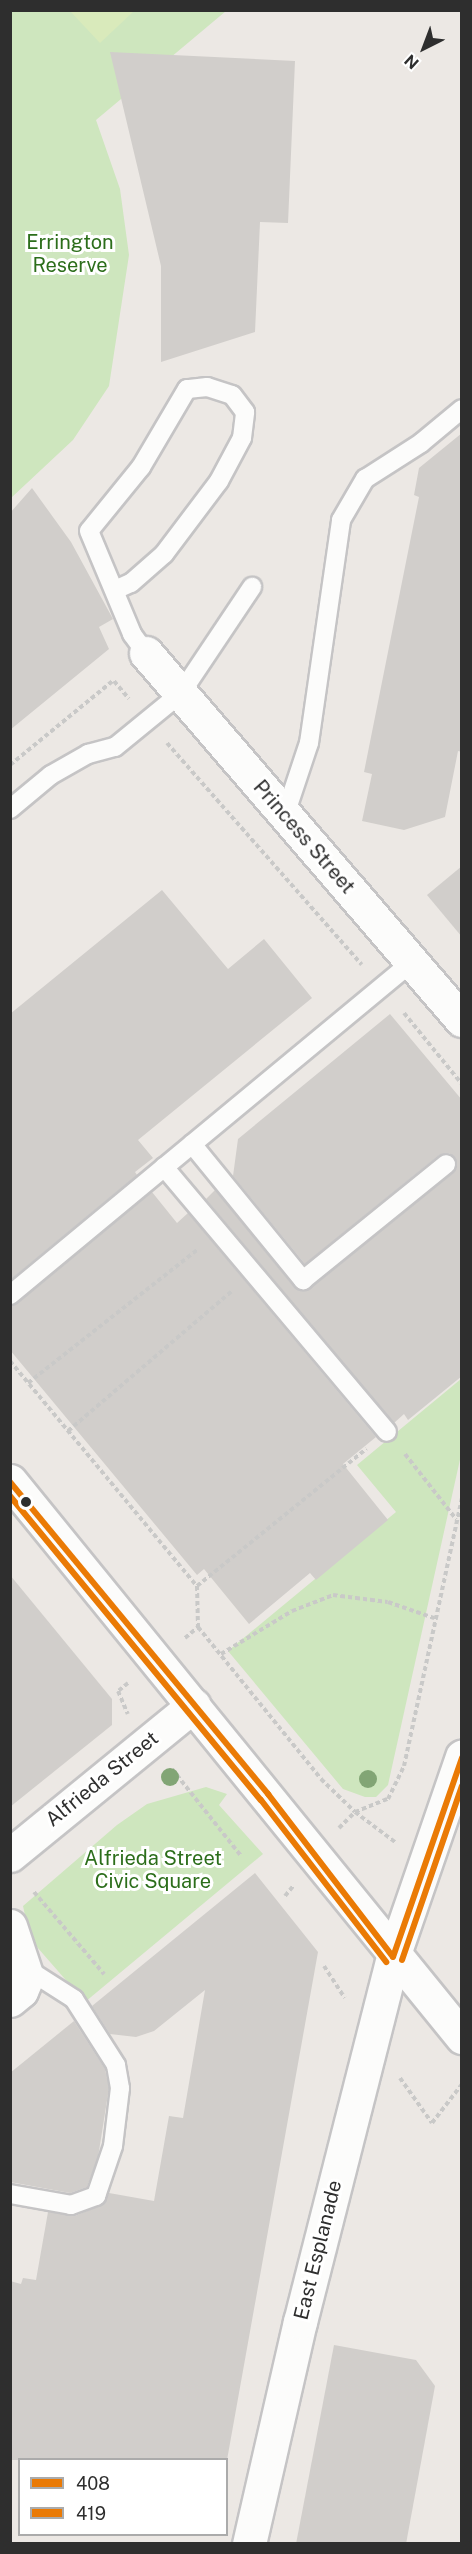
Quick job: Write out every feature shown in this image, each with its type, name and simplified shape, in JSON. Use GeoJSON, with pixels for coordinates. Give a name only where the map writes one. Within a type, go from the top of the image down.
{"type":"FeatureCollection","features":[{"type":"Feature","properties":{"kind":"street","name":"Princess Street"},"geometry":{"type":"LineString","coordinates":[[146,653],[462,1020]]}},
{"type":"Feature","properties":{"kind":"street"},"geometry":{"type":"LineString","coordinates":[[10,1481],[194,1704],[393,1957],[462,2037]]}},
{"type":"Feature","properties":{"kind":"street","name":"Alfrieda Street"},"geometry":{"type":"LineString","coordinates":[[10,1855],[194,1704]]}},
{"type":"Feature","properties":{"kind":"street","name":"East Esplanade"},"geometry":{"type":"LineString","coordinates":[[249,2544],[300,2322],[393,1957],[462,1757]]}},
{"type":"Feature","properties":{"kind":"street"},"geometry":{"type":"LineString","coordinates":[[10,1926],[27,1977],[21,1991],[10,2000]]}},
{"type":"Feature","properties":{"kind":"lane"},"geometry":{"type":"LineString","coordinates":[[115,590],[131,583],[164,554],[219,481],[243,438],[245,412],[232,395],[207,387],[187,389],[141,467],[89,531],[132,634],[146,653]]}},
{"type":"Feature","properties":{"kind":"lane"},"geometry":{"type":"LineString","coordinates":[[285,815],[309,743],[341,520],[364,479],[421,444],[462,410]]}},
{"type":"Feature","properties":{"kind":"lane"},"geometry":{"type":"LineString","coordinates":[[10,809],[51,775],[88,754],[115,747],[181,693],[252,587]]}},
{"type":"Feature","properties":{"kind":"lane"},"geometry":{"type":"LineString","coordinates":[[10,1295],[412,962]]}},
{"type":"Feature","properties":{"kind":"lane"},"geometry":{"type":"LineString","coordinates":[[192,1144],[303,1280],[446,1164]]}},
{"type":"Feature","properties":{"kind":"lane"},"geometry":{"type":"LineString","coordinates":[[164,1167],[387,1432]]}},
{"type":"Feature","properties":{"kind":"lane"},"geometry":{"type":"LineString","coordinates":[[10,2194],[71,2205],[96,2196],[113,2146],[120,2088],[116,2065],[74,1999],[24,1967]]}},
{"type":"Feature","properties":{"kind":"path"},"geometry":{"type":"LineString","coordinates":[[10,765],[118,677]]}},
{"type":"Feature","properties":{"kind":"path"},"geometry":{"type":"LineString","coordinates":[[114,681],[274,865]]}},
{"type":"Feature","properties":{"kind":"path"},"geometry":{"type":"LineString","coordinates":[[28,1383],[219,1233]]}},
{"type":"Feature","properties":{"kind":"path"},"geometry":{"type":"LineString","coordinates":[[68,1431],[254,1273]]}},
{"type":"Feature","properties":{"kind":"path"},"geometry":{"type":"LineString","coordinates":[[10,1361],[197,1587],[198,1626],[321,1779],[355,1812],[388,1800],[405,1766],[434,1618],[462,1498]]}},
{"type":"Feature","properties":{"kind":"path"},"geometry":{"type":"LineString","coordinates":[[197,1587],[387,1432],[457,1519]]}},
{"type":"Feature","properties":{"kind":"path"},"geometry":{"type":"LineString","coordinates":[[221,1654],[292,1611],[333,1595],[388,1602],[434,1618]]}},
{"type":"Feature","properties":{"kind":"path"},"geometry":{"type":"LineString","coordinates":[[118,1691],[129,1716],[242,1857]]}},
{"type":"Feature","properties":{"kind":"path"},"geometry":{"type":"LineString","coordinates":[[34,1892],[104,1974]]}},
{"type":"Feature","properties":{"kind":"path"},"geometry":{"type":"LineString","coordinates":[[432,2123],[462,2084]]}},
{"type":"Feature","properties":{"kind":"green space","name":"Errington Reserve"},"geometry":{"type":"Polygon","coordinates":[[[11,11],[226,11],[96,120],[120,189],[129,255],[109,386],[73,440],[11,498],[11,11]]]}},
{"type":"Feature","properties":{"kind":"green space"},"geometry":{"type":"Polygon","coordinates":[[[70,11],[134,11],[100,43],[70,11]]]}},
{"type":"Feature","properties":{"kind":"green space"},"geometry":{"type":"Polygon","coordinates":[[[461,1379],[461,1455],[388,1785],[376,1797],[365,1797],[343,1789],[228,1651],[396,1512],[357,1465],[461,1379]]]}},
{"type":"Feature","properties":{"kind":"green space","name":"Alfrieda Street Civic Square"},"geometry":{"type":"Polygon","coordinates":[[[206,1787],[227,1794],[219,1805],[263,1854],[85,2002],[30,1939],[23,1906],[117,1825],[147,1804],[206,1787]]]}},
{"type":"Feature","properties":{"kind":"building"},"geometry":{"type":"Polygon","coordinates":[[[110,52],[295,61],[288,223],[260,222],[255,332],[161,362],[161,266],[110,52]]]}},
{"type":"Feature","properties":{"kind":"building"},"geometry":{"type":"Polygon","coordinates":[[[462,433],[462,752],[458,751],[445,817],[404,830],[362,821],[372,774],[364,772],[419,497],[414,495],[419,468],[462,433]]]}},
{"type":"Feature","properties":{"kind":"building"},"geometry":{"type":"Polygon","coordinates":[[[32,488],[71,542],[113,619],[99,627],[109,649],[10,730],[10,513],[32,488]]]}},
{"type":"Feature","properties":{"kind":"building"},"geometry":{"type":"Polygon","coordinates":[[[462,866],[462,937],[427,895],[462,866]]]}},
{"type":"Feature","properties":{"kind":"building"},"geometry":{"type":"Polygon","coordinates":[[[162,890],[228,969],[264,939],[312,998],[138,1140],[153,1158],[135,1172],[137,1175],[10,1280],[10,1014],[162,890]]]}},
{"type":"Feature","properties":{"kind":"building"},"geometry":{"type":"Polygon","coordinates":[[[390,1014],[462,1100],[462,1376],[408,1420],[404,1414],[394,1423],[206,1199],[215,1190],[294,1287],[304,1291],[453,1173],[455,1157],[449,1153],[439,1155],[305,1264],[233,1176],[238,1139],[390,1014]]]}},
{"type":"Feature","properties":{"kind":"building"},"geometry":{"type":"Polygon","coordinates":[[[152,1192],[177,1223],[188,1213],[376,1437],[343,1464],[388,1520],[316,1580],[310,1573],[249,1624],[204,1569],[197,1575],[10,1350],[10,1306],[152,1192]]]}},
{"type":"Feature","properties":{"kind":"building"},"geometry":{"type":"Polygon","coordinates":[[[10,1575],[112,1699],[112,1725],[10,1807],[10,1575]]]}},
{"type":"Feature","properties":{"kind":"building"},"geometry":{"type":"Polygon","coordinates":[[[255,1873],[318,1952],[227,2458],[18,2458],[18,2460],[10,2460],[10,2281],[21,2284],[23,2278],[36,2280],[48,2212],[75,2216],[104,2204],[109,2193],[154,2201],[169,2116],[183,2118],[205,1990],[154,2031],[136,2037],[110,2034],[92,2006],[255,1873]]]}},
{"type":"Feature","properties":{"kind":"building"},"geometry":{"type":"Polygon","coordinates":[[[74,2021],[105,2069],[109,2088],[98,2157],[87,2187],[70,2193],[10,2182],[10,2073],[74,2021]]]}},
{"type":"Feature","properties":{"kind":"building"},"geometry":{"type":"Polygon","coordinates":[[[334,2345],[416,2360],[435,2386],[406,2544],[296,2544],[334,2345]]]}},
{"type":"Feature","properties":{"kind":"transit line","name":"408"},"geometry":{"type":"LineString","coordinates":[[10,1482],[268,1794],[393,1957]]}},
{"type":"Feature","properties":{"kind":"transit line","name":"419"},"geometry":{"type":"LineString","coordinates":[[10,1496],[261,1800],[386,1962]]}},
{"type":"Feature","properties":{"kind":"transit line","name":"408"},"geometry":{"type":"LineString","coordinates":[[393,1957],[462,1758]]}},
{"type":"Feature","properties":{"kind":"transit line","name":"419"},"geometry":{"type":"LineString","coordinates":[[402,1960],[462,1786]]}}]}
